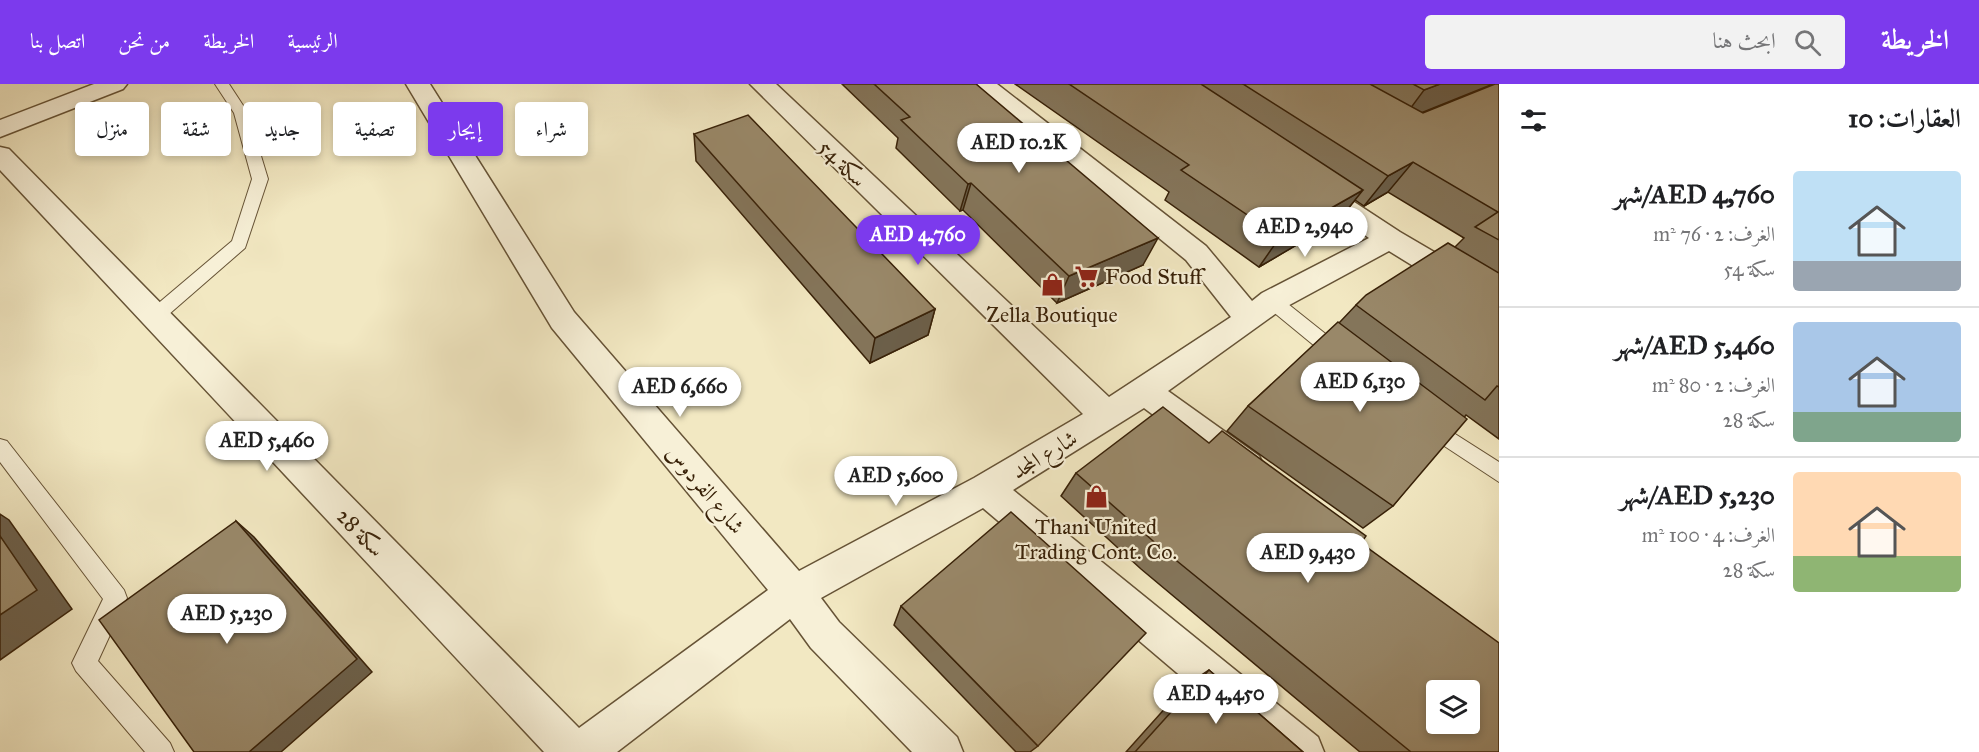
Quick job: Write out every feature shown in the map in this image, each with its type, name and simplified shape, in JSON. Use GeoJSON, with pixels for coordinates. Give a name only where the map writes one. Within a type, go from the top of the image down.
{"type":"FeatureCollection","features":[{"type":"Feature","properties":{"kind":"street"},"geometry":{"type":"LineString","coordinates":[[0,129],[115,84]]}},
{"type":"Feature","properties":{"kind":"street","name":"شارع الفردوس"},"geometry":{"type":"LineString","coordinates":[[418,84],[563,320],[794,593],[825,635],[942,752]]}},
{"type":"Feature","properties":{"kind":"street","name":"سكة 54"},"geometry":{"type":"LineString","coordinates":[[762,84],[1107,416]]}},
{"type":"Feature","properties":{"kind":"street"},"geometry":{"type":"LineString","coordinates":[[982,84],[1196,253],[1261,310]]}},
{"type":"Feature","properties":{"kind":"street","name":"سكة 28"},"geometry":{"type":"LineString","coordinates":[[0,155],[573,752]]}},
{"type":"Feature","properties":{"kind":"street"},"geometry":{"type":"LineString","coordinates":[[1290,172],[1389,239],[1499,304]]}},
{"type":"Feature","properties":{"kind":"street","name":"شارع المجد"},"geometry":{"type":"LineString","coordinates":[[582,752],[794,593],[986,489],[1107,416],[1261,310],[1389,239]]}},
{"type":"Feature","properties":{"kind":"street"},"geometry":{"type":"LineString","coordinates":[[1144,391],[1269,483]]}},
{"type":"Feature","properties":{"kind":"street"},"geometry":{"type":"LineString","coordinates":[[986,489],[1303,752]]}},
{"type":"Feature","properties":{"kind":"lane"},"geometry":{"type":"LineString","coordinates":[[154,317],[239,244],[260,179],[241,113],[222,84]]}},
{"type":"Feature","properties":{"kind":"lane"},"geometry":{"type":"LineString","coordinates":[[1261,310],[1356,368]]}},
{"type":"Feature","properties":{"kind":"lane"},"geometry":{"type":"LineString","coordinates":[[1412,413],[1499,473]]}},
{"type":"Feature","properties":{"kind":"lane"},"geometry":{"type":"LineString","coordinates":[[0,447],[88,566],[116,598],[84,663],[160,752]]}},
{"type":"Feature","properties":{"kind":"building"},"geometry":{"type":"Polygon","coordinates":[[[874,84],[976,84],[1158,238],[1069,276],[901,120],[910,117],[874,84]]]}},
{"type":"Feature","properties":{"kind":"building"},"geometry":{"type":"Polygon","coordinates":[[[1069,84],[1201,84],[1363,190],[1280,237],[1181,170],[1189,165],[1069,84]]]}},
{"type":"Feature","properties":{"kind":"building"},"geometry":{"type":"Polygon","coordinates":[[[1243,84],[1370,84],[1423,113],[1499,84],[1499,240],[1475,227],[1498,212],[1413,162],[1388,176],[1243,84]]]}},
{"type":"Feature","properties":{"kind":"building"},"geometry":{"type":"Polygon","coordinates":[[[1413,84],[1440,84],[1424,90],[1413,84]]]}},
{"type":"Feature","properties":{"kind":"building"},"geometry":{"type":"Polygon","coordinates":[[[748,115],[935,309],[875,338],[694,134],[748,115]]]}},
{"type":"Feature","properties":{"kind":"building"},"geometry":{"type":"Polygon","coordinates":[[[1448,243],[1499,273],[1499,387],[1497,386],[1485,400],[1356,305],[1366,295],[1448,243]]]}},
{"type":"Feature","properties":{"kind":"building"},"geometry":{"type":"Polygon","coordinates":[[[1338,322],[1467,419],[1393,506],[1248,406],[1338,322]]]}},
{"type":"Feature","properties":{"kind":"building"},"geometry":{"type":"Polygon","coordinates":[[[1163,407],[1209,443],[1222,431],[1366,536],[1361,543],[1499,643],[1499,752],[1411,752],[1161,548],[1076,473],[1163,407]]]}},
{"type":"Feature","properties":{"kind":"building"},"geometry":{"type":"Polygon","coordinates":[[[1011,512],[1146,633],[1038,746],[901,606],[1011,512]]]}},
{"type":"Feature","properties":{"kind":"building"},"geometry":{"type":"Polygon","coordinates":[[[236,521],[357,659],[249,752],[194,752],[99,620],[236,521]]]}},
{"type":"Feature","properties":{"kind":"building"},"geometry":{"type":"Polygon","coordinates":[[[0,536],[37,590],[0,615],[0,536]]]}},
{"type":"Feature","properties":{"kind":"building"},"geometry":{"type":"Polygon","coordinates":[[[1209,670],[1303,752],[1135,752],[1209,670]]]}},
{"type":"Feature","properties":{"kind":"place","name":"Food Stuff"},"geometry":{"type":"Point","coordinates":[1087,276]}},
{"type":"Feature","properties":{"kind":"place","name":"Zella Boutique"},"geometry":{"type":"Point","coordinates":[1052,285]}},
{"type":"Feature","properties":{"kind":"place","name":"Thani United Trading Cont. Co."},"geometry":{"type":"Point","coordinates":[1096,497]}}]}
